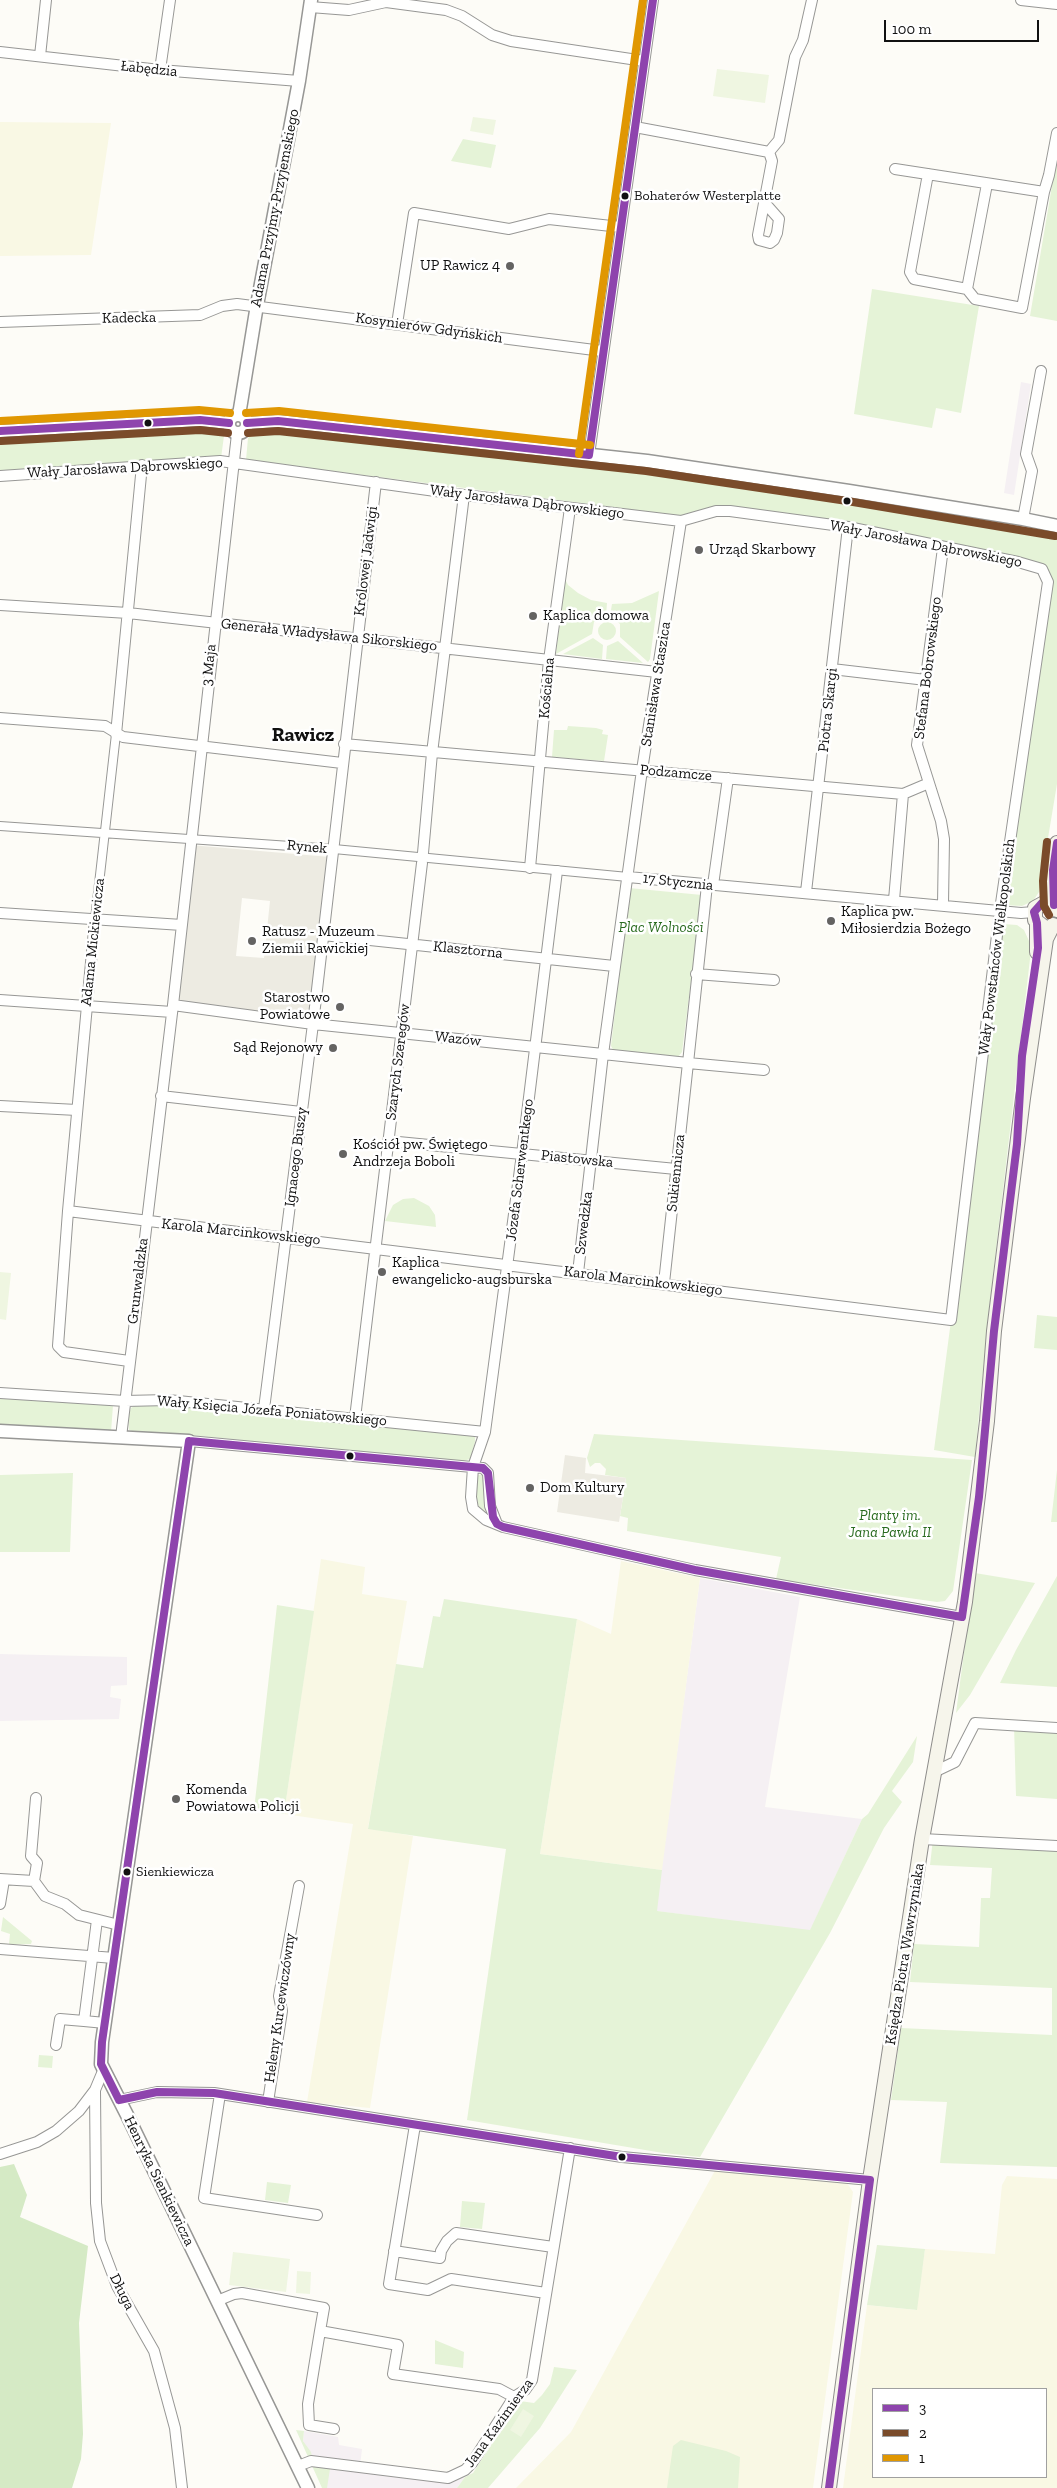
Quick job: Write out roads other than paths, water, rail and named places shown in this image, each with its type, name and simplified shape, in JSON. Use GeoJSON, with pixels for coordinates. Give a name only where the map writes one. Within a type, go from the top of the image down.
{"type":"FeatureCollection","features":[{"type":"Feature","properties":{"kind":"main road"},"geometry":{"type":"LineString","coordinates":[[1017,1144],[1022,1056],[1038,948],[1057,843]]}},
{"type":"Feature","properties":{"kind":"main road"},"geometry":{"type":"LineString","coordinates":[[1045,910],[1046,927],[1056,921]]}},
{"type":"Feature","properties":{"kind":"main road"},"geometry":{"type":"LineString","coordinates":[[962,1617],[979,1497],[994,1331],[1017,1144],[1046,939],[1056,921]]}},
{"type":"Feature","properties":{"kind":"main road","name":"Księdza Piotra Wawrzyniaka"},"geometry":{"type":"LineString","coordinates":[[829,2488],[870,2180],[922,1839],[962,1617]]}},
{"type":"Feature","properties":{"kind":"street"},"geometry":{"type":"LineString","coordinates":[[40,56],[46,0]]}},
{"type":"Feature","properties":{"kind":"street"},"geometry":{"type":"LineString","coordinates":[[160,70],[170,0]]}},
{"type":"Feature","properties":{"kind":"street"},"geometry":{"type":"LineString","coordinates":[[588,455],[653,0]]}},
{"type":"Feature","properties":{"kind":"street"},"geometry":{"type":"LineString","coordinates":[[768,152],[779,140],[796,57],[803,40],[812,0]]}},
{"type":"Feature","properties":{"kind":"street"},"geometry":{"type":"LineString","coordinates":[[1021,0],[1057,4]]}},
{"type":"Feature","properties":{"kind":"street"},"geometry":{"type":"LineString","coordinates":[[310,4],[349,10],[386,2],[452,11],[492,34],[511,41],[644,61]]}},
{"type":"Feature","properties":{"kind":"street","name":"Adama Przyjmy-Przyjemskiego"},"geometry":{"type":"LineString","coordinates":[[238,421],[257,304],[299,81],[310,4]]}},
{"type":"Feature","properties":{"kind":"street","name":"Łabędzia"},"geometry":{"type":"LineString","coordinates":[[0,52],[160,70],[299,81]]}},
{"type":"Feature","properties":{"kind":"street"},"geometry":{"type":"LineString","coordinates":[[634,127],[768,152]]}},
{"type":"Feature","properties":{"kind":"street"},"geometry":{"type":"LineString","coordinates":[[928,174],[910,272],[914,279],[967,289],[975,299],[1022,308],[1057,133]]}},
{"type":"Feature","properties":{"kind":"street"},"geometry":{"type":"LineString","coordinates":[[764,202],[772,161],[768,152]]}},
{"type":"Feature","properties":{"kind":"street"},"geometry":{"type":"LineString","coordinates":[[895,169],[1044,192]]}},
{"type":"Feature","properties":{"kind":"street"},"geometry":{"type":"LineString","coordinates":[[967,289],[987,184]]}},
{"type":"Feature","properties":{"kind":"street"},"geometry":{"type":"LineString","coordinates":[[397,324],[414,213],[509,229],[549,219],[620,227]]}},
{"type":"Feature","properties":{"kind":"street","name":"Kadecka"},"geometry":{"type":"LineString","coordinates":[[0,322],[164,318],[200,315],[237,304],[257,304]]}},
{"type":"Feature","properties":{"kind":"street","name":"Kosynierów Gdyńskich"},"geometry":{"type":"LineString","coordinates":[[257,304],[602,351]]}},
{"type":"Feature","properties":{"kind":"street"},"geometry":{"type":"LineString","coordinates":[[1023,518],[1032,471],[1026,454],[1040,370]]}},
{"type":"Feature","properties":{"kind":"street"},"geometry":{"type":"LineString","coordinates":[[0,431],[200,420],[278,421],[588,455],[785,481],[1054,524]]}},
{"type":"Feature","properties":{"kind":"street"},"geometry":{"type":"LineString","coordinates":[[237,434],[244,431],[238,421]]}},
{"type":"Feature","properties":{"kind":"street","name":"3 Maja"},"geometry":{"type":"LineString","coordinates":[[191,838],[232,462],[237,434]]}},
{"type":"Feature","properties":{"kind":"street","name":"Wały Jarosława Dąbrowskiego"},"geometry":{"type":"LineString","coordinates":[[0,476],[142,464],[232,462],[464,495],[681,521],[707,513],[730,511],[848,528],[1025,564],[1042,569],[1046,574]]}},
{"type":"Feature","properties":{"kind":"street","name":"Adama Mickiewicza"},"geometry":{"type":"LineString","coordinates":[[129,1361],[64,1352],[60,1349],[68,1211],[86,1005],[106,833],[142,464]]}},
{"type":"Feature","properties":{"kind":"street","name":"Królowej Jadwigi"},"geometry":{"type":"LineString","coordinates":[[334,849],[356,638],[376,482]]}},
{"type":"Feature","properties":{"kind":"street","name":"Szarych Szeregów"},"geometry":{"type":"LineString","coordinates":[[355,1418],[374,1247],[412,945],[432,753],[464,495]]}},
{"type":"Feature","properties":{"kind":"street","name":"Kościelna"},"geometry":{"type":"LineString","coordinates":[[530,868],[549,660],[570,508]]}},
{"type":"Feature","properties":{"kind":"street","name":"Stanisława Staszica"},"geometry":{"type":"LineString","coordinates":[[628,877],[642,770],[681,521]]}},
{"type":"Feature","properties":{"kind":"street","name":"Piotra Skargi"},"geometry":{"type":"LineString","coordinates":[[806,892],[848,528]]}},
{"type":"Feature","properties":{"kind":"street","name":"Stefana Bobrowskiego"},"geometry":{"type":"LineString","coordinates":[[943,548],[917,744],[944,839],[943,904]]}},
{"type":"Feature","properties":{"kind":"street","name":"Wały Powstańców Wielkopolskich"},"geometry":{"type":"LineString","coordinates":[[951,1320],[1000,910],[1048,589],[1046,574]]}},
{"type":"Feature","properties":{"kind":"street","name":"Generała Władysława Sikorskiego"},"geometry":{"type":"LineString","coordinates":[[0,605],[128,613],[657,672]]}},
{"type":"Feature","properties":{"kind":"street"},"geometry":{"type":"LineString","coordinates":[[832,669],[926,680]]}},
{"type":"Feature","properties":{"kind":"street"},"geometry":{"type":"LineString","coordinates":[[0,718],[105,726],[116,734],[200,747],[342,763]]}},
{"type":"Feature","properties":{"kind":"street","name":"Podzamcze"},"geometry":{"type":"LineString","coordinates":[[344,744],[903,794]]}},
{"type":"Feature","properties":{"kind":"street"},"geometry":{"type":"LineString","coordinates":[[688,1063],[696,974],[728,778]]}},
{"type":"Feature","properties":{"kind":"street"},"geometry":{"type":"LineString","coordinates":[[894,900],[903,794],[929,783]]}},
{"type":"Feature","properties":{"kind":"street","name":"Rynek"},"geometry":{"type":"LineString","coordinates":[[0,826],[334,849],[313,1024]]}},
{"type":"Feature","properties":{"kind":"street"},"geometry":{"type":"LineString","coordinates":[[172,1009],[191,838]]}},
{"type":"Feature","properties":{"kind":"street","name":"17 Stycznia"},"geometry":{"type":"LineString","coordinates":[[334,849],[557,871],[1000,910],[1045,910]]}},
{"type":"Feature","properties":{"kind":"street","name":"Józefa Scherwentkego"},"geometry":{"type":"LineString","coordinates":[[497,1524],[486,1520],[473,1509],[471,1497],[473,1466],[484,1432],[508,1264],[557,871]]}},
{"type":"Feature","properties":{"kind":"street"},"geometry":{"type":"LineString","coordinates":[[628,877],[602,1054],[764,1070]]}},
{"type":"Feature","properties":{"kind":"street"},"geometry":{"type":"LineString","coordinates":[[0,913],[182,925]]}},
{"type":"Feature","properties":{"kind":"street","name":"Klasztorna"},"geometry":{"type":"LineString","coordinates":[[323,935],[614,966]]}},
{"type":"Feature","properties":{"kind":"street"},"geometry":{"type":"LineString","coordinates":[[696,974],[774,980]]}},
{"type":"Feature","properties":{"kind":"street"},"geometry":{"type":"LineString","coordinates":[[0,1000],[172,1009],[313,1024]]}},
{"type":"Feature","properties":{"kind":"street","name":"Grunwaldzka"},"geometry":{"type":"LineString","coordinates":[[121,1438],[145,1221],[172,1009]]}},
{"type":"Feature","properties":{"kind":"street","name":"Wazów"},"geometry":{"type":"LineString","coordinates":[[313,1024],[602,1054]]}},
{"type":"Feature","properties":{"kind":"street","name":"Ignacego Buszy"},"geometry":{"type":"LineString","coordinates":[[264,1409],[313,1024]]}},
{"type":"Feature","properties":{"kind":"street","name":"Szwedzka"},"geometry":{"type":"LineString","coordinates":[[578,1273],[602,1054]]}},
{"type":"Feature","properties":{"kind":"street","name":"Sukiennicza"},"geometry":{"type":"LineString","coordinates":[[664,1283],[688,1063]]}},
{"type":"Feature","properties":{"kind":"street"},"geometry":{"type":"LineString","coordinates":[[161,1096],[301,1112]]}},
{"type":"Feature","properties":{"kind":"street"},"geometry":{"type":"LineString","coordinates":[[0,1106],[77,1110]]}},
{"type":"Feature","properties":{"kind":"street","name":"Piastowska"},"geometry":{"type":"LineString","coordinates":[[388,1141],[676,1169]]}},
{"type":"Feature","properties":{"kind":"street","name":"Karola Marcinkowskiego"},"geometry":{"type":"LineString","coordinates":[[68,1211],[374,1247],[951,1320]]}},
{"type":"Feature","properties":{"kind":"street","name":"Wały Księcia Józefa Poniatowskiego"},"geometry":{"type":"LineString","coordinates":[[0,1393],[124,1401],[168,1400],[484,1432]]}},
{"type":"Feature","properties":{"kind":"street"},"geometry":{"type":"LineString","coordinates":[[0,1431],[189,1441],[473,1466],[483,1468],[488,1473],[490,1506],[497,1524],[695,1570],[962,1617]]}},
{"type":"Feature","properties":{"kind":"street","name":"Henryka Sienkiewicza"},"geometry":{"type":"LineString","coordinates":[[189,1441],[101,2058],[103,2071],[119,2100],[308,2488]]}},
{"type":"Feature","properties":{"kind":"street"},"geometry":{"type":"LineString","coordinates":[[934,1772],[955,1762],[975,1724],[1057,1728]]}},
{"type":"Feature","properties":{"kind":"street"},"geometry":{"type":"LineString","coordinates":[[36,1798],[31,1856],[37,1862],[34,1881],[46,1896],[65,1904],[79,1915],[119,1925]]}},
{"type":"Feature","properties":{"kind":"street"},"geometry":{"type":"LineString","coordinates":[[922,1839],[1057,1846]]}},
{"type":"Feature","properties":{"kind":"street"},"geometry":{"type":"LineString","coordinates":[[0,1904],[2,1879],[34,1881]]}},
{"type":"Feature","properties":{"kind":"street","name":"Heleny Kurcewiczówny"},"geometry":{"type":"LineString","coordinates":[[268,2102],[282,2011],[279,1996],[298,1886]]}},
{"type":"Feature","properties":{"kind":"street"},"geometry":{"type":"LineString","coordinates":[[84,2021],[98,1920]]}},
{"type":"Feature","properties":{"kind":"street"},"geometry":{"type":"LineString","coordinates":[[0,1949],[114,1958]]}},
{"type":"Feature","properties":{"kind":"street"},"geometry":{"type":"LineString","coordinates":[[56,2045],[60,2018],[105,2023]]}},
{"type":"Feature","properties":{"kind":"street"},"geometry":{"type":"LineString","coordinates":[[0,2154],[37,2142],[56,2132],[78,2111],[95,2090],[103,2071]]}},
{"type":"Feature","properties":{"kind":"street","name":"Długa"},"geometry":{"type":"LineString","coordinates":[[95,2090],[96,2203],[100,2241],[118,2286],[154,2351],[175,2428],[182,2488]]}},
{"type":"Feature","properties":{"kind":"street"},"geometry":{"type":"LineString","coordinates":[[119,2100],[142,2094],[175,2091],[220,2094],[622,2156],[707,2166],[870,2180]]}},
{"type":"Feature","properties":{"kind":"street"},"geometry":{"type":"LineString","coordinates":[[220,2094],[204,2198],[317,2215]]}},
{"type":"Feature","properties":{"kind":"street"},"geometry":{"type":"LineString","coordinates":[[415,2125],[389,2284],[428,2290],[451,2279],[546,2293]]}},
{"type":"Feature","properties":{"kind":"street","name":"Jana Kazimierza"},"geometry":{"type":"LineString","coordinates":[[298,2466],[311,2461],[448,2478],[465,2470],[472,2463],[514,2397],[525,2390],[532,2380],[570,2148]]}},
{"type":"Feature","properties":{"kind":"street"},"geometry":{"type":"LineString","coordinates":[[394,2251],[440,2258],[441,2251],[447,2241],[456,2233],[553,2248]]}},
{"type":"Feature","properties":{"kind":"street"},"geometry":{"type":"LineString","coordinates":[[217,2301],[242,2293],[324,2308],[308,2404],[309,2425],[334,2429]]}},
{"type":"Feature","properties":{"kind":"street"},"geometry":{"type":"LineString","coordinates":[[320,2331],[398,2345],[393,2374],[499,2389],[514,2397]]}},
{"type":"Feature","properties":{"kind":"place","name":"Bohaterów Westerplatte"},"geometry":{"type":"Point","coordinates":[625,196]}},
{"type":"Feature","properties":{"kind":"place","name":"UP Rawicz 4"},"geometry":{"type":"Point","coordinates":[510,266]}},
{"type":"Feature","properties":{"kind":"place","name":"Urząd Skarbowy"},"geometry":{"type":"Point","coordinates":[699,550]}},
{"type":"Feature","properties":{"kind":"place","name":"Kaplica domowa"},"geometry":{"type":"Point","coordinates":[533,616]}},
{"type":"Feature","properties":{"kind":"place","name":"Kaplica pw. Miłosierdzia Bożego"},"geometry":{"type":"Point","coordinates":[831,921]}},
{"type":"Feature","properties":{"kind":"place","name":"Ratusz - Muzeum Ziemii Rawickiej"},"geometry":{"type":"Point","coordinates":[252,941]}},
{"type":"Feature","properties":{"kind":"place","name":"Starostwo Powiatowe"},"geometry":{"type":"Point","coordinates":[340,1007]}},
{"type":"Feature","properties":{"kind":"place","name":"Sąd Rejonowy"},"geometry":{"type":"Point","coordinates":[333,1048]}},
{"type":"Feature","properties":{"kind":"place","name":"Kościół pw. Świętego Andrzeja Boboli"},"geometry":{"type":"Point","coordinates":[343,1154]}},
{"type":"Feature","properties":{"kind":"place","name":"Kaplica ewangelicko-augsburska"},"geometry":{"type":"Point","coordinates":[382,1272]}},
{"type":"Feature","properties":{"kind":"place","name":"Dom Kultury"},"geometry":{"type":"Point","coordinates":[530,1488]}},
{"type":"Feature","properties":{"kind":"place","name":"Komenda Powiatowa Policji"},"geometry":{"type":"Point","coordinates":[176,1799]}},
{"type":"Feature","properties":{"kind":"place","name":"Sienkiewicza"},"geometry":{"type":"Point","coordinates":[127,1872]}},
{"type":"Feature","properties":{"kind":"district","name":"Rawicz"},"geometry":{"type":"Point","coordinates":[303,735]}},
{"type":"Feature","properties":{"kind":"park label","name":"Plac Wolności"},"geometry":{"type":"Point","coordinates":[661,928]}},
{"type":"Feature","properties":{"kind":"park label","name":"Planty im. Jana Pawła II"},"geometry":{"type":"Point","coordinates":[890,1524]}}]}
